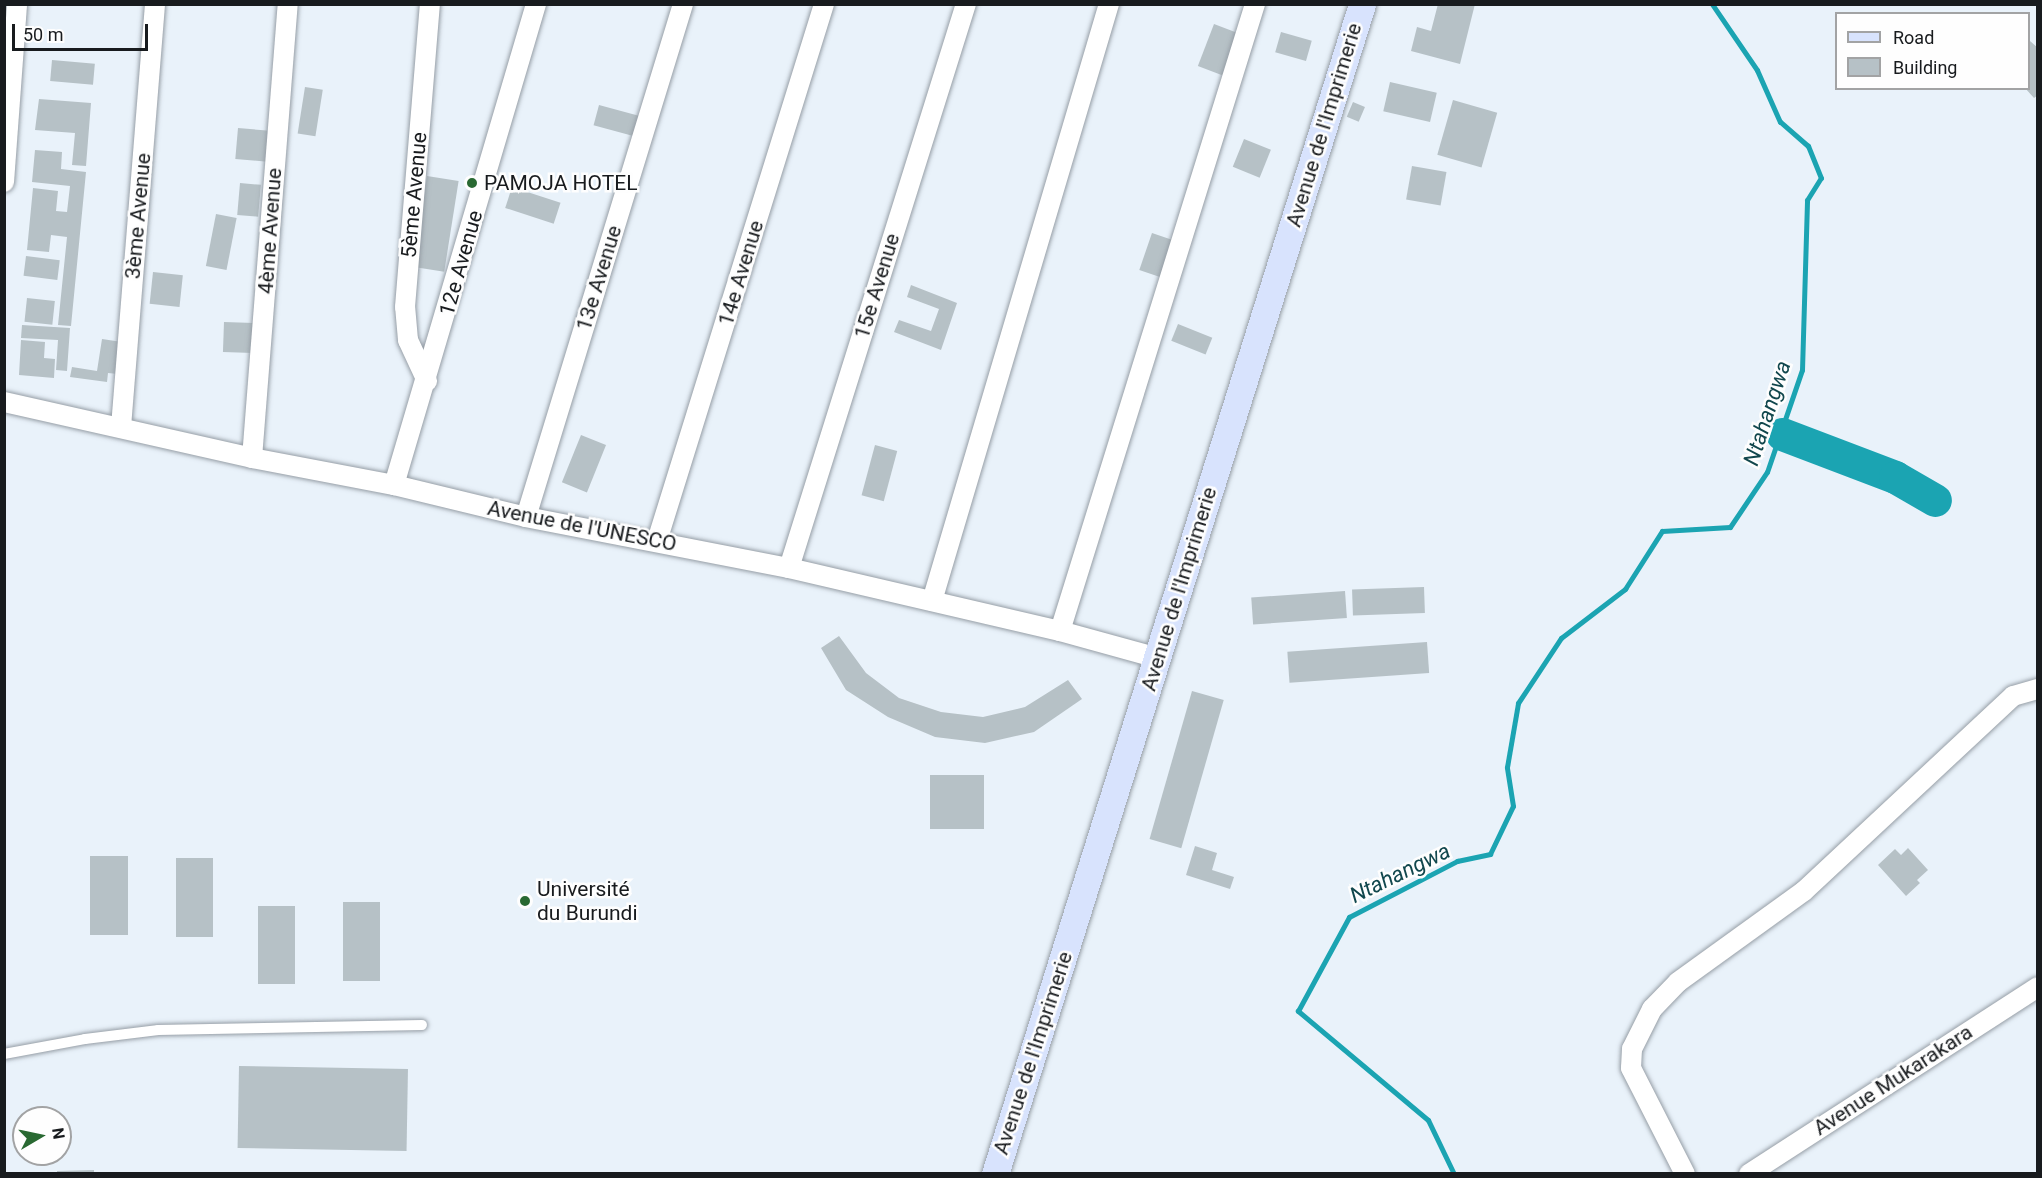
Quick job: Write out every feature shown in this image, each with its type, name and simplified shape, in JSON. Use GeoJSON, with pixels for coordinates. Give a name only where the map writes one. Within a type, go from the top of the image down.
{"type":"FeatureCollection","features":[{"type":"Feature","properties":{"kind":"street"},"geometry":{"type":"LineString","coordinates":[[4,182],[17,4]]}},
{"type":"Feature","properties":{"kind":"street","name":"3ème Avenue"},"geometry":{"type":"LineString","coordinates":[[121,427],[154,4]]}},
{"type":"Feature","properties":{"kind":"street","name":"4ème Avenue"},"geometry":{"type":"LineString","coordinates":[[252,458],[288,4]]}},
{"type":"Feature","properties":{"kind":"street","name":"5ème Avenue"},"geometry":{"type":"LineString","coordinates":[[427,381],[408,340],[405,307],[430,4]]}},
{"type":"Feature","properties":{"kind":"street","name":"12e Avenue"},"geometry":{"type":"LineString","coordinates":[[394,485],[427,381],[536,4]]}},
{"type":"Feature","properties":{"kind":"street","name":"13e Avenue"},"geometry":{"type":"LineString","coordinates":[[526,517],[683,4]]}},
{"type":"Feature","properties":{"kind":"street","name":"14e Avenue"},"geometry":{"type":"LineString","coordinates":[[657,541],[824,4]]}},
{"type":"Feature","properties":{"kind":"street","name":"15e Avenue"},"geometry":{"type":"LineString","coordinates":[[789,568],[966,4]]}},
{"type":"Feature","properties":{"kind":"street"},"geometry":{"type":"LineString","coordinates":[[933,601],[1109,4]]}},
{"type":"Feature","properties":{"kind":"street"},"geometry":{"type":"LineString","coordinates":[[1060,631],[1255,4]]}},
{"type":"Feature","properties":{"kind":"street","name":"Avenue de l'Imprimerie"},"geometry":{"type":"LineString","coordinates":[[995,1173],[1362,4]]}},
{"type":"Feature","properties":{"kind":"street","name":"Avenue de l'UNESCO"},"geometry":{"type":"LineString","coordinates":[[4,402],[252,458],[394,485],[526,517],[789,568],[1060,631],[1158,658]]}},
{"type":"Feature","properties":{"kind":"street"},"geometry":{"type":"LineString","coordinates":[[1684,1173],[1631,1068],[1632,1049],[1652,1009],[1678,982],[1804,891],[2013,696],[2037,689]]}},
{"type":"Feature","properties":{"kind":"street","name":"Avenue Mukarakara"},"geometry":{"type":"LineString","coordinates":[[1749,1173],[2037,987]]}},
{"type":"Feature","properties":{"kind":"lane"},"geometry":{"type":"LineString","coordinates":[[4,1054],[85,1039],[158,1030],[422,1025]]}},
{"type":"Feature","properties":{"kind":"building"},"geometry":{"type":"Polygon","coordinates":[[[1438,4],[1475,4],[1460,64],[1411,51],[1417,27],[1431,31],[1438,4]]]}},
{"type":"Feature","properties":{"kind":"building"},"geometry":{"type":"Polygon","coordinates":[[[1214,24],[1238,33],[1222,75],[1198,66],[1214,24]]]}},
{"type":"Feature","properties":{"kind":"building"},"geometry":{"type":"Polygon","coordinates":[[[1281,32],[1312,41],[1306,61],[1275,52],[1281,32]]]}},
{"type":"Feature","properties":{"kind":"building"},"geometry":{"type":"Polygon","coordinates":[[[2030,41],[2038,48],[2038,95],[2034,98],[2027,90],[2030,90],[2030,41]]]}},
{"type":"Feature","properties":{"kind":"building"},"geometry":{"type":"Polygon","coordinates":[[[52,60],[95,64],[93,85],[50,81],[52,60]]]}},
{"type":"Feature","properties":{"kind":"building"},"geometry":{"type":"Polygon","coordinates":[[[1390,82],[1437,93],[1430,122],[1383,111],[1390,82]]]}},
{"type":"Feature","properties":{"kind":"building"},"geometry":{"type":"Polygon","coordinates":[[[305,87],[323,90],[315,136],[298,133],[305,87]]]}},
{"type":"Feature","properties":{"kind":"building"},"geometry":{"type":"Polygon","coordinates":[[[39,99],[91,103],[86,166],[72,165],[75,133],[35,130],[39,99]]]}},
{"type":"Feature","properties":{"kind":"building"},"geometry":{"type":"Polygon","coordinates":[[[1453,100],[1497,113],[1482,167],[1437,155],[1453,100]]]}},
{"type":"Feature","properties":{"kind":"building"},"geometry":{"type":"Polygon","coordinates":[[[1353,102],[1365,107],[1359,122],[1347,117],[1353,102]]]}},
{"type":"Feature","properties":{"kind":"building"},"geometry":{"type":"Polygon","coordinates":[[[599,105],[641,116],[635,136],[594,125],[599,105]]]}},
{"type":"Feature","properties":{"kind":"building"},"geometry":{"type":"Polygon","coordinates":[[[238,128],[270,131],[267,162],[235,159],[238,128]]]}},
{"type":"Feature","properties":{"kind":"building"},"geometry":{"type":"Polygon","coordinates":[[[1244,139],[1271,150],[1260,178],[1233,167],[1244,139]]]}},
{"type":"Feature","properties":{"kind":"building"},"geometry":{"type":"Polygon","coordinates":[[[35,150],[62,152],[61,169],[86,172],[71,326],[58,325],[67,237],[51,235],[49,252],[27,250],[33,188],[58,191],[56,211],[67,212],[70,186],[32,182],[35,150]]]}},
{"type":"Feature","properties":{"kind":"building"},"geometry":{"type":"Polygon","coordinates":[[[1412,166],[1446,172],[1441,206],[1406,199],[1412,166]]]}},
{"type":"Feature","properties":{"kind":"building"},"geometry":{"type":"Polygon","coordinates":[[[427,176],[459,181],[444,272],[413,267],[427,176]]]}},
{"type":"Feature","properties":{"kind":"building"},"geometry":{"type":"Polygon","coordinates":[[[240,183],[261,185],[258,217],[237,215],[240,183]]]}},
{"type":"Feature","properties":{"kind":"building"},"geometry":{"type":"Polygon","coordinates":[[[512,187],[561,203],[554,224],[505,208],[512,187]]]}},
{"type":"Feature","properties":{"kind":"building"},"geometry":{"type":"Polygon","coordinates":[[[216,214],[237,218],[227,270],[206,266],[216,214]]]}},
{"type":"Feature","properties":{"kind":"building"},"geometry":{"type":"Polygon","coordinates":[[[1152,233],[1178,242],[1166,279],[1139,270],[1152,233]]]}},
{"type":"Feature","properties":{"kind":"building"},"geometry":{"type":"Polygon","coordinates":[[[26,256],[60,260],[57,280],[24,276],[26,256]]]}},
{"type":"Feature","properties":{"kind":"building"},"geometry":{"type":"Polygon","coordinates":[[[153,272],[183,275],[179,307],[150,304],[153,272]]]}},
{"type":"Feature","properties":{"kind":"building"},"geometry":{"type":"Polygon","coordinates":[[[911,285],[957,303],[941,350],[894,332],[899,320],[931,331],[939,309],[907,297],[911,285]]]}},
{"type":"Feature","properties":{"kind":"building"},"geometry":{"type":"Polygon","coordinates":[[[27,298],[55,301],[52,325],[24,322],[27,298]]]}},
{"type":"Feature","properties":{"kind":"building"},"geometry":{"type":"Polygon","coordinates":[[[224,322],[254,323],[253,353],[223,352],[224,322]]]}},
{"type":"Feature","properties":{"kind":"building"},"geometry":{"type":"Polygon","coordinates":[[[1178,324],[1212,338],[1206,355],[1171,341],[1178,324]]]}},
{"type":"Feature","properties":{"kind":"building"},"geometry":{"type":"Polygon","coordinates":[[[22,325],[70,328],[67,371],[56,370],[58,340],[21,338],[22,325]]]}},
{"type":"Feature","properties":{"kind":"building"},"geometry":{"type":"Polygon","coordinates":[[[102,339],[122,342],[118,374],[108,373],[107,382],[70,377],[72,367],[97,371],[102,339]]]}},
{"type":"Feature","properties":{"kind":"building"},"geometry":{"type":"Polygon","coordinates":[[[21,340],[45,342],[44,358],[55,359],[54,378],[19,375],[21,340]]]}},
{"type":"Feature","properties":{"kind":"building"},"geometry":{"type":"Polygon","coordinates":[[[581,435],[606,445],[587,492],[562,482],[581,435]]]}},
{"type":"Feature","properties":{"kind":"building"},"geometry":{"type":"Polygon","coordinates":[[[875,445],[897,451],[884,501],[862,495],[875,445]]]}},
{"type":"Feature","properties":{"kind":"building"},"geometry":{"type":"Polygon","coordinates":[[[1424,587],[1425,613],[1353,615],[1352,590],[1424,587]]]}},
{"type":"Feature","properties":{"kind":"building"},"geometry":{"type":"Polygon","coordinates":[[[1345,591],[1347,618],[1253,624],[1251,598],[1345,591]]]}},
{"type":"Feature","properties":{"kind":"building"},"geometry":{"type":"Polygon","coordinates":[[[839,636],[866,673],[899,698],[941,712],[983,717],[1025,707],[1068,680],[1082,699],[1034,732],[985,743],[935,737],[888,717],[846,690],[821,648],[839,636]]]}},
{"type":"Feature","properties":{"kind":"building"},"geometry":{"type":"Polygon","coordinates":[[[1427,642],[1429,673],[1290,683],[1287,652],[1427,642]]]}},
{"type":"Feature","properties":{"kind":"building"},"geometry":{"type":"Polygon","coordinates":[[[1192,691],[1224,700],[1181,848],[1150,839],[1192,691]]]}},
{"type":"Feature","properties":{"kind":"building"},"geometry":{"type":"Polygon","coordinates":[[[930,775],[984,775],[984,829],[930,829],[930,775]]]}},
{"type":"Feature","properties":{"kind":"building"},"geometry":{"type":"Polygon","coordinates":[[[1195,846],[1217,853],[1212,870],[1234,877],[1230,889],[1186,875],[1195,846]]]}},
{"type":"Feature","properties":{"kind":"building"},"geometry":{"type":"Polygon","coordinates":[[[1908,848],[1928,870],[1917,880],[1920,883],[1906,896],[1878,865],[1895,849],[1901,855],[1908,848]]]}},
{"type":"Feature","properties":{"kind":"building"},"geometry":{"type":"Polygon","coordinates":[[[90,856],[128,856],[128,935],[90,935],[90,856]]]}},
{"type":"Feature","properties":{"kind":"building"},"geometry":{"type":"Polygon","coordinates":[[[176,858],[213,858],[213,937],[176,937],[176,858]]]}},
{"type":"Feature","properties":{"kind":"building"},"geometry":{"type":"Polygon","coordinates":[[[343,902],[380,902],[380,981],[343,981],[343,902]]]}},
{"type":"Feature","properties":{"kind":"building"},"geometry":{"type":"Polygon","coordinates":[[[258,906],[295,906],[295,984],[258,984],[258,906]]]}},
{"type":"Feature","properties":{"kind":"building"},"geometry":{"type":"Polygon","coordinates":[[[239,1066],[408,1069],[407,1151],[238,1148],[239,1066]]]}},
{"type":"Feature","properties":{"kind":"building"},"geometry":{"type":"Polygon","coordinates":[[[94,1170],[94,1174],[57,1174],[57,1171],[94,1170]]]}},
{"type":"Feature","properties":{"kind":"waterway","name":"Ntahangwa"},"geometry":{"type":"LineString","coordinates":[[1454,1174],[1428,1120],[1298,1011],[1349,917],[1457,861],[1490,854],[1513,806],[1507,767],[1518,703],[1561,638],[1625,589],[1662,531],[1730,527],[1767,472],[1802,370],[1807,200],[1821,178],[1808,146],[1780,122],[1757,70],[1712,4]]}},
{"type":"Feature","properties":{"kind":"waterway"},"geometry":{"type":"LineString","coordinates":[[1782,434],[1895,477],[1935,500]]}},
{"type":"Feature","properties":{"kind":"place","name":"PAMOJA HOTEL"},"geometry":{"type":"Point","coordinates":[472,183]}},
{"type":"Feature","properties":{"kind":"place","name":"Université du Burundi"},"geometry":{"type":"Point","coordinates":[525,901]}}]}
